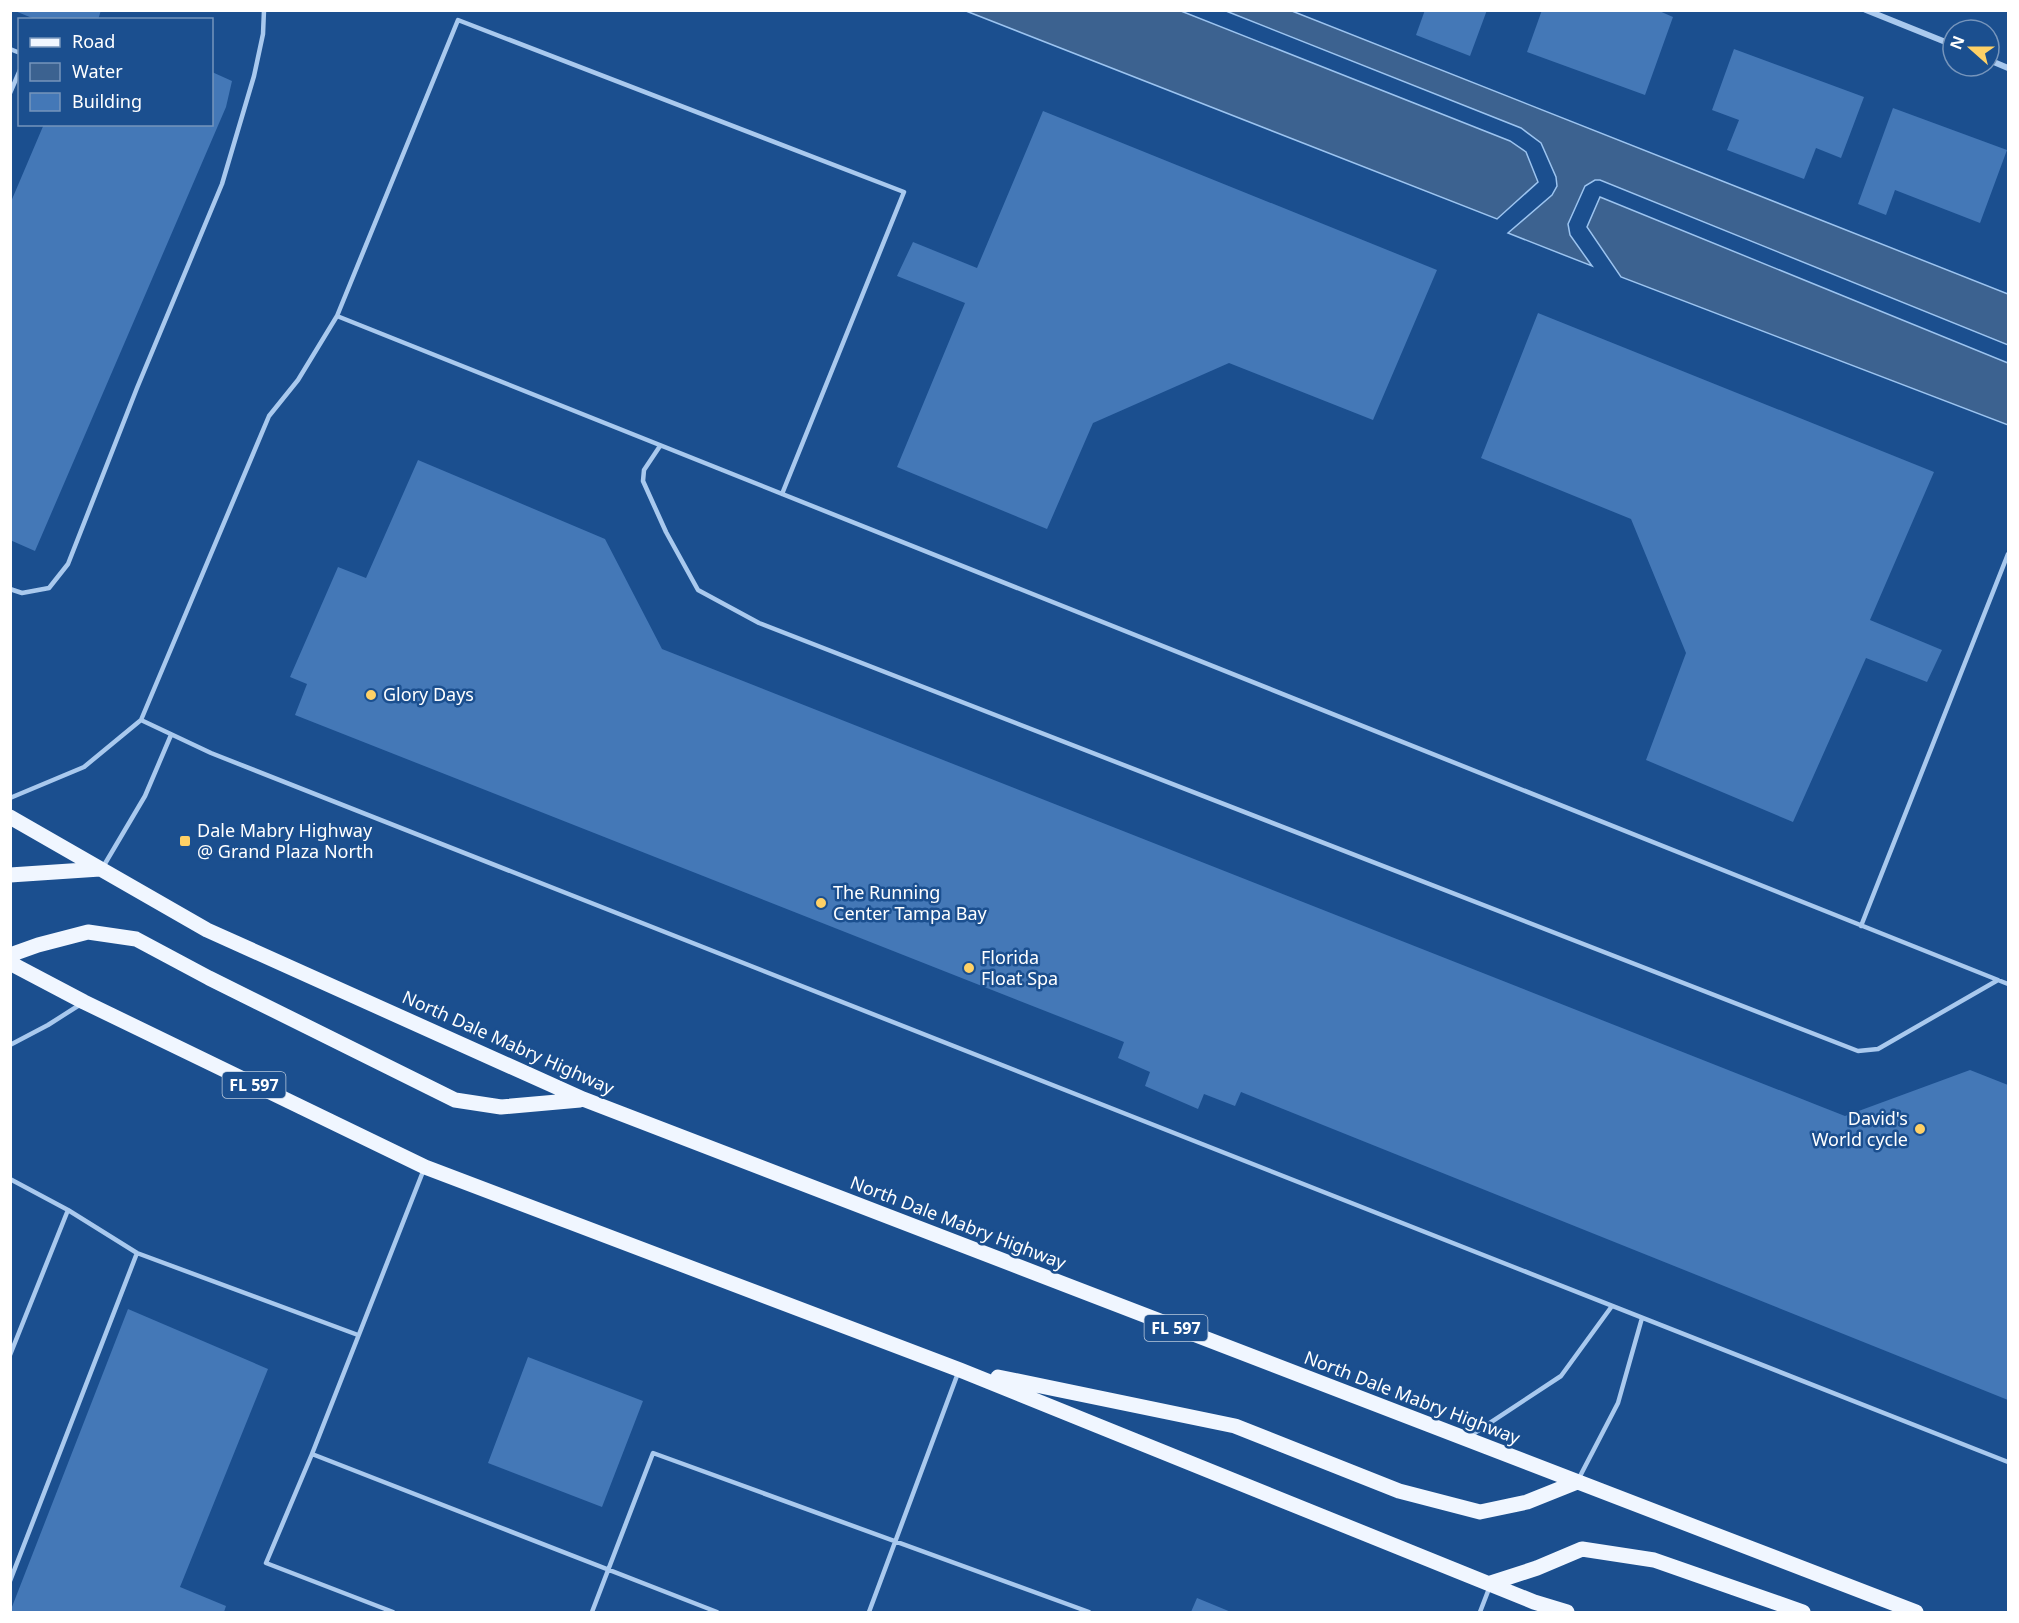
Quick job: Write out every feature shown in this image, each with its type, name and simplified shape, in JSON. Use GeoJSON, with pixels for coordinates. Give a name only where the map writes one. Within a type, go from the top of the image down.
{"type":"FeatureCollection","features":[{"type":"Feature","properties":{"kind":"main road","name":"North Dale Mabry Highway"},"geometry":{"type":"LineString","coordinates":[[10,817],[207,930],[583,1100],[1916,1612]]}},
{"type":"Feature","properties":{"kind":"main road"},"geometry":{"type":"LineString","coordinates":[[10,875],[102,869]]}},
{"type":"Feature","properties":{"kind":"main road"},"geometry":{"type":"LineString","coordinates":[[10,955],[88,932],[136,939],[209,978],[455,1100],[501,1107],[583,1100]]}},
{"type":"Feature","properties":{"kind":"main road","name":"FL 597"},"geometry":{"type":"LineString","coordinates":[[10,963],[84,1002],[425,1167],[960,1370],[1534,1602],[1566,1612]]}},
{"type":"Feature","properties":{"kind":"main road"},"geometry":{"type":"LineString","coordinates":[[960,1370],[1235,1426],[1399,1491],[1480,1512],[1527,1502],[1577,1482]]}},
{"type":"Feature","properties":{"kind":"main road"},"geometry":{"type":"LineString","coordinates":[[1491,1583],[1537,1568],[1582,1549],[1654,1560],[1803,1612]]}},
{"type":"Feature","properties":{"kind":"street"},"geometry":{"type":"LineString","coordinates":[[1866,10],[1941,40]]}},
{"type":"Feature","properties":{"kind":"lane"},"geometry":{"type":"LineString","coordinates":[[10,589],[22,593],[49,588],[68,564],[137,388],[222,184],[254,76],[263,34],[264,10]]}},
{"type":"Feature","properties":{"kind":"lane"},"geometry":{"type":"LineString","coordinates":[[10,798],[84,767],[141,720],[269,416],[298,380],[337,316],[458,20],[904,192],[782,494]]}},
{"type":"Feature","properties":{"kind":"lane"},"geometry":{"type":"LineString","coordinates":[[10,93],[18,75]]}},
{"type":"Feature","properties":{"kind":"lane"},"geometry":{"type":"LineString","coordinates":[[337,316],[2008,984]]}},
{"type":"Feature","properties":{"kind":"lane"},"geometry":{"type":"LineString","coordinates":[[660,446],[644,470],[643,481],[666,532],[698,590],[759,623],[1858,1051],[1878,1048],[1999,980]]}},
{"type":"Feature","properties":{"kind":"lane"},"geometry":{"type":"LineString","coordinates":[[1861,926],[2008,554]]}},
{"type":"Feature","properties":{"kind":"lane"},"geometry":{"type":"LineString","coordinates":[[141,720],[245,767],[2008,1462]]}},
{"type":"Feature","properties":{"kind":"lane"},"geometry":{"type":"LineString","coordinates":[[102,869],[145,796],[171,735]]}},
{"type":"Feature","properties":{"kind":"lane"},"geometry":{"type":"LineString","coordinates":[[10,1045],[84,1002]]}},
{"type":"Feature","properties":{"kind":"lane"},"geometry":{"type":"LineString","coordinates":[[393,1612],[266,1563],[312,1454],[425,1167]]}},
{"type":"Feature","properties":{"kind":"lane"},"geometry":{"type":"LineString","coordinates":[[10,1179],[68,1210],[137,1253],[358,1335]]}},
{"type":"Feature","properties":{"kind":"lane"},"geometry":{"type":"LineString","coordinates":[[10,1355],[68,1210]]}},
{"type":"Feature","properties":{"kind":"lane"},"geometry":{"type":"LineString","coordinates":[[10,1581],[137,1253]]}},
{"type":"Feature","properties":{"kind":"lane"},"geometry":{"type":"LineString","coordinates":[[1464,1440],[1561,1376],[1612,1306]]}},
{"type":"Feature","properties":{"kind":"lane"},"geometry":{"type":"LineString","coordinates":[[1577,1482],[1618,1403],[1642,1318]]}},
{"type":"Feature","properties":{"kind":"lane"},"geometry":{"type":"LineString","coordinates":[[869,1612],[960,1370]]}},
{"type":"Feature","properties":{"kind":"lane"},"geometry":{"type":"LineString","coordinates":[[312,1454],[717,1612]]}},
{"type":"Feature","properties":{"kind":"lane"},"geometry":{"type":"LineString","coordinates":[[592,1612],[653,1454],[1089,1612]]}},
{"type":"Feature","properties":{"kind":"lane"},"geometry":{"type":"LineString","coordinates":[[1480,1612],[1491,1583]]}},
{"type":"Feature","properties":{"kind":"water"},"geometry":{"type":"Polygon","coordinates":[[[966,11],[1181,11],[1510,141],[1526,152],[1538,182],[1497,219],[966,11]]]}},
{"type":"Feature","properties":{"kind":"water"},"geometry":{"type":"Polygon","coordinates":[[[1226,11],[1292,11],[2008,294],[2008,345],[1600,180],[1595,180],[1585,186],[1568,224],[1570,235],[1592,266],[1508,233],[1552,195],[1557,186],[1556,177],[1541,143],[1521,128],[1226,11]]]}},
{"type":"Feature","properties":{"kind":"water"},"geometry":{"type":"Polygon","coordinates":[[[1600,197],[2008,363],[2008,425],[1621,277],[1587,227],[1600,197]]]}},
{"type":"Feature","properties":{"kind":"building"},"geometry":{"type":"Polygon","coordinates":[[[101,10],[99,18],[32,18],[15,11],[101,10]]]}},
{"type":"Feature","properties":{"kind":"building"},"geometry":{"type":"Polygon","coordinates":[[[1425,10],[1487,10],[1470,56],[1416,35],[1425,10]]]}},
{"type":"Feature","properties":{"kind":"building"},"geometry":{"type":"Polygon","coordinates":[[[1542,10],[1657,10],[1673,17],[1645,95],[1527,52],[1542,10]]]}},
{"type":"Feature","properties":{"kind":"building"},"geometry":{"type":"Polygon","coordinates":[[[1734,49],[1864,97],[1841,158],[1816,148],[1804,179],[1727,150],[1739,120],[1712,110],[1734,49]]]}},
{"type":"Feature","properties":{"kind":"building"},"geometry":{"type":"Polygon","coordinates":[[[213,72],[232,81],[226,107],[35,551],[10,540],[10,204],[43,126],[213,126],[213,72]]]}},
{"type":"Feature","properties":{"kind":"building"},"geometry":{"type":"Polygon","coordinates":[[[1893,108],[2007,150],[1980,223],[1895,190],[1886,215],[1858,204],[1893,108]]]}},
{"type":"Feature","properties":{"kind":"building"},"geometry":{"type":"Polygon","coordinates":[[[1043,111],[1437,270],[1373,420],[1229,363],[1093,423],[1047,529],[897,467],[965,303],[897,276],[913,242],[977,268],[1043,111]]]}},
{"type":"Feature","properties":{"kind":"building"},"geometry":{"type":"Polygon","coordinates":[[[1538,313],[1934,472],[1870,620],[1942,650],[1927,682],[1866,658],[1793,822],[1646,760],[1686,653],[1631,519],[1481,458],[1538,313]]]}},
{"type":"Feature","properties":{"kind":"building"},"geometry":{"type":"Polygon","coordinates":[[[418,460],[605,539],[662,649],[1817,1105],[1845,1116],[1970,1070],[2008,1085],[2008,1400],[1241,1092],[1235,1106],[1204,1094],[1198,1109],[1145,1086],[1150,1072],[1118,1058],[1124,1042],[295,715],[307,684],[290,677],[338,567],[366,578],[418,460]]]}},
{"type":"Feature","properties":{"kind":"building"},"geometry":{"type":"Polygon","coordinates":[[[128,1309],[268,1369],[180,1587],[226,1606],[224,1612],[10,1612],[128,1309]]]}},
{"type":"Feature","properties":{"kind":"building"},"geometry":{"type":"Polygon","coordinates":[[[528,1357],[643,1401],[602,1507],[488,1463],[528,1357]]]}},
{"type":"Feature","properties":{"kind":"building"},"geometry":{"type":"Polygon","coordinates":[[[1197,1598],[1231,1612],[1191,1612],[1197,1598]]]}},
{"type":"Feature","properties":{"kind":"place","name":"Glory Days"},"geometry":{"type":"Point","coordinates":[371,695]}},
{"type":"Feature","properties":{"kind":"place","name":"Dale Mabry Highway @ Grand Plaza North"},"geometry":{"type":"Point","coordinates":[185,841]}},
{"type":"Feature","properties":{"kind":"place","name":"The Running Center Tampa Bay"},"geometry":{"type":"Point","coordinates":[821,903]}},
{"type":"Feature","properties":{"kind":"place","name":"Florida Float Spa"},"geometry":{"type":"Point","coordinates":[969,968]}},
{"type":"Feature","properties":{"kind":"place","name":"David's World cycle"},"geometry":{"type":"Point","coordinates":[1920,1129]}}]}
